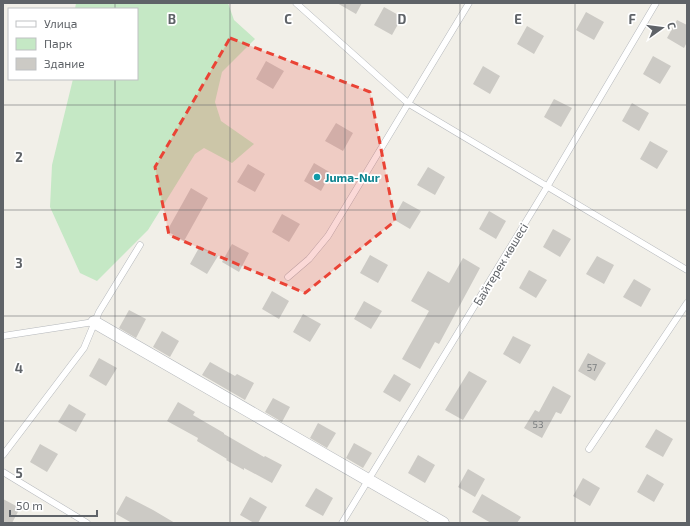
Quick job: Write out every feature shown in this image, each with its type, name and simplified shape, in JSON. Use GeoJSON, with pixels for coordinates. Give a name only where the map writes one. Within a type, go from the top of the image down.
{"type":"FeatureCollection","features":[{"type":"Feature","properties":{"kind":"street"},"geometry":{"type":"LineString","coordinates":[[94,322],[443,523]]}},
{"type":"Feature","properties":{"kind":"lane"},"geometry":{"type":"LineString","coordinates":[[296,3],[409,104],[687,269]]}},
{"type":"Feature","properties":{"kind":"lane"},"geometry":{"type":"LineString","coordinates":[[288,277],[309,259],[328,236],[469,3]]}},
{"type":"Feature","properties":{"kind":"lane","name":"Байтерек көшесі"},"geometry":{"type":"LineString","coordinates":[[342,523],[547,187],[656,3]]}},
{"type":"Feature","properties":{"kind":"lane"},"geometry":{"type":"LineString","coordinates":[[3,455],[84,348],[94,322],[140,245]]}},
{"type":"Feature","properties":{"kind":"lane"},"geometry":{"type":"LineString","coordinates":[[589,449],[687,303]]}},
{"type":"Feature","properties":{"kind":"lane"},"geometry":{"type":"LineString","coordinates":[[3,336],[94,322]]}},
{"type":"Feature","properties":{"kind":"lane"},"geometry":{"type":"LineString","coordinates":[[3,472],[87,523]]}},
{"type":"Feature","properties":{"kind":"highlighted area"},"geometry":{"type":"Polygon","coordinates":[[[230,38],[370,92],[395,221],[305,293],[169,235],[155,167],[230,38]]]}},
{"type":"Feature","properties":{"kind":"green space"},"geometry":{"type":"Polygon","coordinates":[[[76,3],[228,3],[234,20],[255,39],[222,72],[215,102],[221,121],[254,144],[232,163],[204,148],[195,154],[148,230],[97,281],[80,273],[50,207],[52,165],[73,80],[138,80],[138,8],[75,8],[76,3]]]}},
{"type":"Feature","properties":{"kind":"building"},"geometry":{"type":"Polygon","coordinates":[[[337,3],[362,3],[356,14],[337,3]]]}},
{"type":"Feature","properties":{"kind":"building"},"geometry":{"type":"Polygon","coordinates":[[[384,7],[402,17],[392,35],[374,25],[384,7]]]}},
{"type":"Feature","properties":{"kind":"building"},"geometry":{"type":"Polygon","coordinates":[[[586,12],[604,22],[594,40],[576,30],[586,12]]]}},
{"type":"Feature","properties":{"kind":"building"},"geometry":{"type":"Polygon","coordinates":[[[677,20],[687,25],[687,42],[684,48],[667,38],[677,20]]]}},
{"type":"Feature","properties":{"kind":"building"},"geometry":{"type":"Polygon","coordinates":[[[527,26],[544,36],[534,54],[517,44],[527,26]]]}},
{"type":"Feature","properties":{"kind":"building"},"geometry":{"type":"Polygon","coordinates":[[[653,56],[671,66],[660,84],[643,74],[653,56]]]}},
{"type":"Feature","properties":{"kind":"building"},"geometry":{"type":"Polygon","coordinates":[[[266,61],[284,71],[273,89],[256,79],[266,61]]]}},
{"type":"Feature","properties":{"kind":"building"},"geometry":{"type":"Polygon","coordinates":[[[483,66],[500,76],[490,94],[473,84],[483,66]]]}},
{"type":"Feature","properties":{"kind":"building"},"geometry":{"type":"Polygon","coordinates":[[[554,99],[572,108],[561,127],[544,117],[554,99]]]}},
{"type":"Feature","properties":{"kind":"building"},"geometry":{"type":"Polygon","coordinates":[[[632,103],[649,113],[639,131],[622,121],[632,103]]]}},
{"type":"Feature","properties":{"kind":"building"},"geometry":{"type":"Polygon","coordinates":[[[336,123],[353,133],[343,151],[325,141],[336,123]]]}},
{"type":"Feature","properties":{"kind":"building"},"geometry":{"type":"Polygon","coordinates":[[[650,141],[668,151],[657,169],[640,159],[650,141]]]}},
{"type":"Feature","properties":{"kind":"building","name":"Juma-Nur"},"geometry":{"type":"Polygon","coordinates":[[[314,163],[331,173],[321,191],[304,181],[314,163]]]}},
{"type":"Feature","properties":{"kind":"building"},"geometry":{"type":"Polygon","coordinates":[[[248,164],[265,174],[255,192],[237,182],[248,164]]]}},
{"type":"Feature","properties":{"kind":"building"},"geometry":{"type":"Polygon","coordinates":[[[428,167],[445,177],[435,195],[417,185],[428,167]]]}},
{"type":"Feature","properties":{"kind":"building"},"geometry":{"type":"Polygon","coordinates":[[[191,188],[208,198],[184,241],[167,231],[191,188]]]}},
{"type":"Feature","properties":{"kind":"building"},"geometry":{"type":"Polygon","coordinates":[[[403,201],[421,211],[410,229],[393,219],[403,201]]]}},
{"type":"Feature","properties":{"kind":"building"},"geometry":{"type":"Polygon","coordinates":[[[489,211],[506,221],[496,239],[479,229],[489,211]]]}},
{"type":"Feature","properties":{"kind":"building"},"geometry":{"type":"Polygon","coordinates":[[[282,214],[300,224],[289,242],[272,232],[282,214]]]}},
{"type":"Feature","properties":{"kind":"building"},"geometry":{"type":"Polygon","coordinates":[[[553,229],[571,239],[560,257],[543,247],[553,229]]]}},
{"type":"Feature","properties":{"kind":"building"},"geometry":{"type":"Polygon","coordinates":[[[232,244],[249,253],[239,272],[222,262],[232,244]]]}},
{"type":"Feature","properties":{"kind":"building"},"geometry":{"type":"Polygon","coordinates":[[[200,246],[218,256],[207,274],[190,264],[200,246]]]}},
{"type":"Feature","properties":{"kind":"building"},"geometry":{"type":"Polygon","coordinates":[[[370,255],[388,265],[378,283],[360,273],[370,255]]]}},
{"type":"Feature","properties":{"kind":"building"},"geometry":{"type":"Polygon","coordinates":[[[597,256],[614,265],[604,284],[586,274],[597,256]]]}},
{"type":"Feature","properties":{"kind":"building"},"geometry":{"type":"Polygon","coordinates":[[[463,258],[480,268],[439,344],[435,342],[420,369],[402,359],[429,311],[411,301],[428,271],[449,283],[463,258]]]}},
{"type":"Feature","properties":{"kind":"building"},"geometry":{"type":"Polygon","coordinates":[[[529,270],[547,280],[536,298],[519,288],[529,270]]]}},
{"type":"Feature","properties":{"kind":"building"},"geometry":{"type":"Polygon","coordinates":[[[634,279],[651,289],[641,307],[623,297],[634,279]]]}},
{"type":"Feature","properties":{"kind":"building"},"geometry":{"type":"Polygon","coordinates":[[[272,291],[289,301],[279,319],[262,309],[272,291]]]}},
{"type":"Feature","properties":{"kind":"building"},"geometry":{"type":"Polygon","coordinates":[[[364,301],[382,311],[371,329],[354,319],[364,301]]]}},
{"type":"Feature","properties":{"kind":"building"},"geometry":{"type":"Polygon","coordinates":[[[129,310],[146,319],[136,338],[119,328],[129,310]]]}},
{"type":"Feature","properties":{"kind":"building"},"geometry":{"type":"Polygon","coordinates":[[[303,314],[321,324],[310,342],[293,332],[303,314]]]}},
{"type":"Feature","properties":{"kind":"building"},"geometry":{"type":"Polygon","coordinates":[[[162,331],[179,341],[170,357],[153,347],[162,331]]]}},
{"type":"Feature","properties":{"kind":"building"},"geometry":{"type":"Polygon","coordinates":[[[513,336],[531,345],[520,364],[503,354],[513,336]]]}},
{"type":"Feature","properties":{"kind":"building"},"geometry":{"type":"Polygon","coordinates":[[[588,353],[606,363],[595,381],[578,371],[588,353]]]}},
{"type":"Feature","properties":{"kind":"building"},"geometry":{"type":"Polygon","coordinates":[[[99,358],[117,368],[106,386],[89,376],[99,358]]]}},
{"type":"Feature","properties":{"kind":"building"},"geometry":{"type":"Polygon","coordinates":[[[210,362],[235,376],[237,374],[254,383],[245,400],[202,375],[210,362]]]}},
{"type":"Feature","properties":{"kind":"building"},"geometry":{"type":"Polygon","coordinates":[[[469,371],[487,381],[463,420],[445,410],[469,371]]]}},
{"type":"Feature","properties":{"kind":"building"},"geometry":{"type":"Polygon","coordinates":[[[394,374],[411,384],[400,402],[383,392],[394,374]]]}},
{"type":"Feature","properties":{"kind":"building"},"geometry":{"type":"Polygon","coordinates":[[[553,386],[571,396],[561,414],[556,412],[542,438],[524,428],[535,410],[539,412],[553,386]]]}},
{"type":"Feature","properties":{"kind":"building"},"geometry":{"type":"Polygon","coordinates":[[[273,398],[290,407],[282,422],[265,412],[273,398]]]}},
{"type":"Feature","properties":{"kind":"building"},"geometry":{"type":"Polygon","coordinates":[[[178,402],[195,412],[193,415],[224,434],[264,457],[265,456],[282,465],[272,483],[226,460],[227,459],[197,441],[198,438],[167,421],[178,402]]]}},
{"type":"Feature","properties":{"kind":"building"},"geometry":{"type":"Polygon","coordinates":[[[69,404],[86,414],[76,432],[58,422],[69,404]]]}},
{"type":"Feature","properties":{"kind":"building"},"geometry":{"type":"Polygon","coordinates":[[[318,423],[336,433],[327,448],[310,438],[318,423]]]}},
{"type":"Feature","properties":{"kind":"building"},"geometry":{"type":"Polygon","coordinates":[[[656,429],[673,439],[663,457],[645,447],[656,429]]]}},
{"type":"Feature","properties":{"kind":"building"},"geometry":{"type":"Polygon","coordinates":[[[354,443],[372,453],[363,468],[346,458],[354,443]]]}},
{"type":"Feature","properties":{"kind":"building"},"geometry":{"type":"Polygon","coordinates":[[[40,444],[58,454],[47,472],[30,462],[40,444]]]}},
{"type":"Feature","properties":{"kind":"building"},"geometry":{"type":"Polygon","coordinates":[[[418,455],[435,465],[425,483],[408,473],[418,455]]]}},
{"type":"Feature","properties":{"kind":"building"},"geometry":{"type":"Polygon","coordinates":[[[468,469],[485,479],[475,497],[458,487],[468,469]]]}},
{"type":"Feature","properties":{"kind":"building"},"geometry":{"type":"Polygon","coordinates":[[[647,474],[664,484],[654,502],[637,492],[647,474]]]}},
{"type":"Feature","properties":{"kind":"building"},"geometry":{"type":"Polygon","coordinates":[[[583,478],[600,488],[590,506],[573,496],[583,478]]]}},
{"type":"Feature","properties":{"kind":"building"},"geometry":{"type":"Polygon","coordinates":[[[316,488],[333,498],[323,516],[305,506],[316,488]]]}},
{"type":"Feature","properties":{"kind":"building"},"geometry":{"type":"Polygon","coordinates":[[[482,494],[521,517],[517,523],[491,523],[472,512],[482,494]]]}},
{"type":"Feature","properties":{"kind":"building"},"geometry":{"type":"Polygon","coordinates":[[[126,496],[175,523],[132,523],[116,514],[126,496]]]}},
{"type":"Feature","properties":{"kind":"building"},"geometry":{"type":"Polygon","coordinates":[[[250,497],[267,507],[258,523],[254,523],[240,515],[250,497]]]}},
{"type":"Feature","properties":{"kind":"building"},"geometry":{"type":"Polygon","coordinates":[[[3,499],[20,508],[12,523],[3,523],[3,499]]]}},
{"type":"Feature","properties":{"kind":"place","name":"Juma-Nur"},"geometry":{"type":"Point","coordinates":[317,177]}}]}
